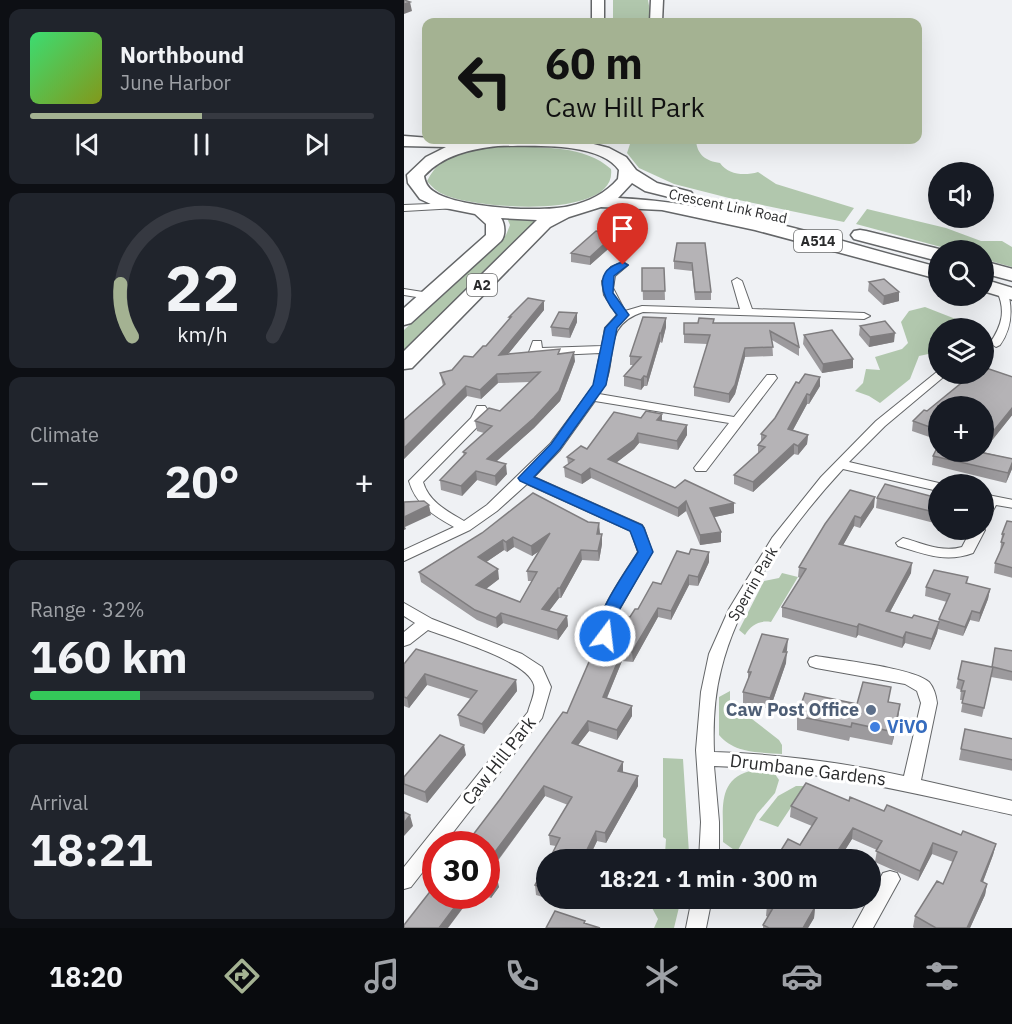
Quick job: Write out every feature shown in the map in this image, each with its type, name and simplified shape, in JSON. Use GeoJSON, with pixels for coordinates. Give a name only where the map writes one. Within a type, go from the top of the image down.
{"type":"FeatureCollection","features":[{"type":"Feature","properties":{"kind":"highway"},"geometry":{"type":"LineString","coordinates":[[598,0],[598,18]]}},
{"type":"Feature","properties":{"kind":"highway"},"geometry":{"type":"LineString","coordinates":[[656,18],[657,0]]}},
{"type":"Feature","properties":{"kind":"highway"},"geometry":{"type":"LineString","coordinates":[[404,141],[422,141]]}},
{"type":"Feature","properties":{"kind":"highway"},"geometry":{"type":"LineString","coordinates":[[404,162],[411,179],[432,160],[449,152],[485,144]]}},
{"type":"Feature","properties":{"kind":"highway"},"geometry":{"type":"LineString","coordinates":[[567,144],[590,148],[616,158]]}},
{"type":"Feature","properties":{"kind":"highway"},"geometry":{"type":"LineString","coordinates":[[615,144],[616,158]]}},
{"type":"Feature","properties":{"kind":"highway","name":"A514"},"geometry":{"type":"LineString","coordinates":[[616,158],[627,172]]}},
{"type":"Feature","properties":{"kind":"highway","name":"A2"},"geometry":{"type":"LineString","coordinates":[[404,363],[544,224],[566,213],[601,202],[617,193],[626,182],[627,172]]}},
{"type":"Feature","properties":{"kind":"highway","name":"Crescent Link Road"},"geometry":{"type":"LineString","coordinates":[[627,172],[638,180],[667,192],[928,253]]}},
{"type":"Feature","properties":{"kind":"highway","name":"A2"},"geometry":{"type":"LineString","coordinates":[[411,179],[427,196],[454,206],[524,215],[566,213]]}},
{"type":"Feature","properties":{"kind":"highway","name":"Crescent Link Road"},"geometry":{"type":"LineString","coordinates":[[601,202],[662,205],[706,214],[757,225],[928,270]]}},
{"type":"Feature","properties":{"kind":"highway","name":"A2"},"geometry":{"type":"LineString","coordinates":[[404,319],[495,237],[496,222],[481,210]]}},
{"type":"Feature","properties":{"kind":"highway"},"geometry":{"type":"LineString","coordinates":[[994,275],[1009,287]]}},
{"type":"Feature","properties":{"kind":"highway"},"geometry":{"type":"LineString","coordinates":[[994,286],[1009,287]]}},
{"type":"Feature","properties":{"kind":"street"},"geometry":{"type":"LineString","coordinates":[[404,208],[454,206]]}},
{"type":"Feature","properties":{"kind":"street"},"geometry":{"type":"LineString","coordinates":[[623,265],[613,269],[609,276],[608,293],[623,315]]}},
{"type":"Feature","properties":{"kind":"street"},"geometry":{"type":"LineString","coordinates":[[737,281],[747,312]]}},
{"type":"Feature","properties":{"kind":"street"},"geometry":{"type":"LineString","coordinates":[[996,343],[1007,326],[1012,312],[1009,287]]}},
{"type":"Feature","properties":{"kind":"street"},"geometry":{"type":"LineString","coordinates":[[404,292],[429,296]]}},
{"type":"Feature","properties":{"kind":"street"},"geometry":{"type":"LineString","coordinates":[[404,556],[465,527],[492,508],[555,447],[600,385],[611,328],[623,315],[642,309],[864,316]]}},
{"type":"Feature","properties":{"kind":"street"},"geometry":{"type":"LineString","coordinates":[[996,343],[1013,334]]}},
{"type":"Feature","properties":{"kind":"street"},"geometry":{"type":"LineString","coordinates":[[537,343],[535,352],[607,349]]}},
{"type":"Feature","properties":{"kind":"street"},"geometry":{"type":"LineString","coordinates":[[701,468],[771,378]]}},
{"type":"Feature","properties":{"kind":"street","name":"Sperrin Park"},"geometry":{"type":"LineString","coordinates":[[710,849],[705,759],[711,680],[726,632],[748,589],[784,531],[841,464],[889,414],[928,384]]}},
{"type":"Feature","properties":{"kind":"street"},"geometry":{"type":"LineString","coordinates":[[592,397],[617,399],[738,421]]}},
{"type":"Feature","properties":{"kind":"street"},"geometry":{"type":"LineString","coordinates":[[465,527],[440,513],[420,495],[416,481],[477,419],[481,409]]}},
{"type":"Feature","properties":{"kind":"street"},"geometry":{"type":"LineString","coordinates":[[841,464],[928,485]]}},
{"type":"Feature","properties":{"kind":"street"},"geometry":{"type":"LineString","coordinates":[[525,478],[637,528],[645,552],[607,617],[605,636]]}},
{"type":"Feature","properties":{"kind":"street"},"geometry":{"type":"LineString","coordinates":[[994,500],[1013,504]]}},
{"type":"Feature","properties":{"kind":"street"},"geometry":{"type":"LineString","coordinates":[[903,543],[946,555],[959,554],[968,550],[973,540]]}},
{"type":"Feature","properties":{"kind":"street","name":"Caw Hill Park"},"geometry":{"type":"LineString","coordinates":[[404,608],[426,623],[516,658],[536,671],[543,687],[536,714],[404,881]]}},
{"type":"Feature","properties":{"kind":"street"},"geometry":{"type":"LineString","coordinates":[[404,640],[426,623]]}},
{"type":"Feature","properties":{"kind":"street"},"geometry":{"type":"LineString","coordinates":[[816,662],[907,678],[921,683],[928,691],[929,703],[911,785]]}},
{"type":"Feature","properties":{"kind":"street","name":"Drumbane Gardens"},"geometry":{"type":"LineString","coordinates":[[705,759],[746,760],[861,775],[1013,808]]}},
{"type":"Feature","properties":{"kind":"street"},"geometry":{"type":"LineString","coordinates":[[863,928],[890,879]]}},
{"type":"Feature","properties":{"kind":"street"},"geometry":{"type":"LineString","coordinates":[[696,928],[700,909]]}},
{"type":"Feature","properties":{"kind":"green space"},"geometry":{"type":"Polygon","coordinates":[[[613,0],[648,0],[650,18],[613,18],[613,0]]]}},
{"type":"Feature","properties":{"kind":"green space"},"geometry":{"type":"Polygon","coordinates":[[[630,144],[697,144],[703,156],[710,161],[720,163],[727,170],[742,174],[758,172],[776,184],[854,208],[844,222],[729,198],[674,184],[639,168],[627,153],[630,144]]]}},
{"type":"Feature","properties":{"kind":"green space"},"geometry":{"type":"Polygon","coordinates":[[[499,146],[558,148],[587,155],[611,169],[607,186],[592,197],[569,204],[512,206],[460,200],[445,195],[427,181],[440,163],[448,157],[466,151],[499,146]]]}},
{"type":"Feature","properties":{"kind":"green space"},"geometry":{"type":"Polygon","coordinates":[[[867,209],[928,224],[928,228],[946,228],[978,240],[928,240],[928,244],[856,224],[867,209]]]}},
{"type":"Feature","properties":{"kind":"green space"},"geometry":{"type":"Polygon","coordinates":[[[507,218],[529,219],[538,222],[404,350],[404,330],[506,235],[510,225],[507,218]]]}},
{"type":"Feature","properties":{"kind":"green space"},"geometry":{"type":"Polygon","coordinates":[[[994,241],[1002,241],[1012,247],[1012,267],[994,262],[994,241]]]}},
{"type":"Feature","properties":{"kind":"green space"},"geometry":{"type":"Polygon","coordinates":[[[925,307],[953,318],[928,318],[928,354],[919,356],[910,379],[880,403],[855,391],[863,383],[866,369],[880,370],[875,357],[902,349],[908,343],[901,322],[909,311],[925,307]]]}},
{"type":"Feature","properties":{"kind":"green space"},"geometry":{"type":"Polygon","coordinates":[[[782,573],[798,577],[771,622],[756,624],[745,635],[739,630],[764,581],[779,578],[782,573]]]}},
{"type":"Feature","properties":{"kind":"green space"},"geometry":{"type":"Polygon","coordinates":[[[730,691],[730,702],[779,740],[782,745],[782,754],[740,749],[732,746],[719,735],[719,697],[730,691]]]}},
{"type":"Feature","properties":{"kind":"green space"},"geometry":{"type":"Polygon","coordinates":[[[663,758],[683,759],[689,849],[665,849],[666,839],[663,837],[663,758]]]}},
{"type":"Feature","properties":{"kind":"green space"},"geometry":{"type":"Polygon","coordinates":[[[754,770],[773,771],[779,780],[775,793],[757,814],[739,849],[733,849],[723,842],[724,797],[733,780],[754,770]]]}},
{"type":"Feature","properties":{"kind":"green space"},"geometry":{"type":"Polygon","coordinates":[[[796,786],[805,786],[778,827],[759,820],[778,796],[796,786]]]}},
{"type":"Feature","properties":{"kind":"green space"},"geometry":{"type":"Polygon","coordinates":[[[653,909],[679,909],[674,928],[654,928],[658,919],[653,909]]]}},
{"type":"Feature","properties":{"kind":"building"},"geometry":{"type":"Polygon","coordinates":[[[596,231],[614,235],[590,257],[571,253],[596,231]]]}},
{"type":"Feature","properties":{"kind":"building"},"geometry":{"type":"Polygon","coordinates":[[[677,243],[705,243],[711,292],[695,292],[692,263],[674,261],[677,243]]]}},
{"type":"Feature","properties":{"kind":"building"},"geometry":{"type":"Polygon","coordinates":[[[642,268],[664,268],[665,291],[642,291],[642,268]]]}},
{"type":"Feature","properties":{"kind":"building"},"geometry":{"type":"Polygon","coordinates":[[[884,279],[899,292],[884,296],[869,282],[884,279]]]}},
{"type":"Feature","properties":{"kind":"building"},"geometry":{"type":"Polygon","coordinates":[[[528,298],[544,301],[499,355],[560,349],[558,354],[574,352],[559,391],[534,418],[487,459],[506,464],[495,476],[476,471],[461,486],[440,480],[466,453],[463,452],[492,426],[475,421],[489,408],[500,411],[540,372],[497,374],[480,390],[466,386],[404,448],[404,420],[445,384],[440,373],[452,370],[464,356],[473,357],[483,346],[486,346],[528,298]]]}},
{"type":"Feature","properties":{"kind":"building"},"geometry":{"type":"Polygon","coordinates":[[[559,312],[577,313],[569,329],[551,327],[559,312]]]}},
{"type":"Feature","properties":{"kind":"building"},"geometry":{"type":"Polygon","coordinates":[[[643,317],[666,318],[647,377],[644,376],[641,380],[624,376],[641,357],[630,356],[643,317]]]}},
{"type":"Feature","properties":{"kind":"building"},"geometry":{"type":"Polygon","coordinates":[[[699,318],[714,319],[713,323],[794,323],[799,347],[770,331],[773,347],[745,348],[735,385],[729,394],[694,387],[710,335],[684,334],[684,323],[698,323],[699,318]]]}},
{"type":"Feature","properties":{"kind":"building"},"geometry":{"type":"Polygon","coordinates":[[[885,321],[895,333],[870,337],[860,326],[885,321]]]}},
{"type":"Feature","properties":{"kind":"building"},"geometry":{"type":"Polygon","coordinates":[[[832,330],[853,359],[823,364],[804,335],[832,330]]]}},
{"type":"Feature","properties":{"kind":"building"},"geometry":{"type":"Polygon","coordinates":[[[994,371],[1013,377],[1013,407],[994,430],[994,396],[945,396],[960,384],[994,384],[994,371]]]}},
{"type":"Feature","properties":{"kind":"building"},"geometry":{"type":"Polygon","coordinates":[[[805,374],[820,377],[810,395],[807,394],[788,429],[808,435],[798,446],[794,444],[753,482],[734,475],[765,447],[758,445],[766,436],[761,434],[775,418],[796,382],[799,383],[805,374]]]}},
{"type":"Feature","properties":{"kind":"building"},"geometry":{"type":"Polygon","coordinates":[[[924,410],[927,411],[928,426],[913,421],[924,410]]]}},
{"type":"Feature","properties":{"kind":"building"},"geometry":{"type":"Polygon","coordinates":[[[646,411],[662,414],[657,420],[687,425],[677,441],[638,433],[634,440],[608,459],[675,488],[685,480],[734,503],[710,508],[721,532],[700,535],[686,501],[678,508],[590,468],[581,475],[564,467],[574,460],[567,457],[581,446],[587,449],[614,412],[641,418],[646,411]]]}},
{"type":"Feature","properties":{"kind":"building"},"geometry":{"type":"Polygon","coordinates":[[[994,455],[1013,459],[1008,473],[959,462],[994,462],[994,455]]]}},
{"type":"Feature","properties":{"kind":"building"},"geometry":{"type":"Polygon","coordinates":[[[885,484],[928,495],[928,511],[877,498],[885,484]]]}},
{"type":"Feature","properties":{"kind":"building"},"geometry":{"type":"Polygon","coordinates":[[[850,490],[875,497],[861,518],[855,516],[839,544],[912,563],[886,611],[939,622],[932,639],[906,632],[903,638],[859,624],[857,627],[782,607],[806,569],[799,567],[825,524],[850,490]]]}},
{"type":"Feature","properties":{"kind":"building"},"geometry":{"type":"Polygon","coordinates":[[[533,493],[588,522],[599,523],[597,534],[602,534],[598,551],[581,550],[560,588],[542,609],[567,616],[557,630],[501,613],[496,618],[475,610],[419,572],[482,533],[533,493]],[[550,533],[531,546],[513,537],[506,542],[503,540],[478,557],[498,569],[476,585],[520,602],[537,572],[527,571],[550,533]]]}},
{"type":"Feature","properties":{"kind":"building"},"geometry":{"type":"Polygon","coordinates":[[[424,501],[429,505],[404,517],[404,502],[424,501]]]}},
{"type":"Feature","properties":{"kind":"building"},"geometry":{"type":"Polygon","coordinates":[[[1007,521],[1013,522],[1013,568],[995,563],[1004,543],[1001,542],[1004,534],[1002,534],[1007,521]]]}},
{"type":"Feature","properties":{"kind":"building"},"geometry":{"type":"Polygon","coordinates":[[[691,549],[709,552],[698,577],[689,575],[671,611],[658,608],[632,652],[622,651],[603,697],[632,706],[617,730],[588,721],[572,743],[623,762],[618,771],[638,776],[605,833],[596,831],[587,849],[554,849],[560,838],[549,835],[572,797],[544,786],[500,845],[500,831],[476,831],[563,712],[567,713],[595,648],[607,633],[612,632],[618,614],[630,617],[635,609],[638,609],[653,582],[661,584],[677,551],[689,554],[691,549]]]}},
{"type":"Feature","properties":{"kind":"building"},"geometry":{"type":"Polygon","coordinates":[[[934,570],[968,577],[966,583],[990,589],[980,613],[972,611],[965,627],[939,619],[950,594],[926,587],[934,570]]]}},
{"type":"Feature","properties":{"kind":"building"},"geometry":{"type":"Polygon","coordinates":[[[762,634],[788,639],[783,652],[787,652],[770,698],[743,692],[762,634]]]}},
{"type":"Feature","properties":{"kind":"building"},"geometry":{"type":"Polygon","coordinates":[[[995,648],[1013,651],[1013,672],[993,667],[984,708],[962,703],[965,691],[961,691],[964,681],[958,679],[962,661],[992,667],[995,648]]]}},
{"type":"Feature","properties":{"kind":"building"},"geometry":{"type":"Polygon","coordinates":[[[416,649],[516,680],[482,724],[458,715],[477,691],[425,674],[407,698],[404,697],[404,664],[416,649]]]}},
{"type":"Feature","properties":{"kind":"building"},"geometry":{"type":"Polygon","coordinates":[[[863,682],[891,687],[888,702],[900,704],[894,732],[852,723],[851,727],[797,716],[805,693],[857,704],[863,682]]]}},
{"type":"Feature","properties":{"kind":"building"},"geometry":{"type":"Polygon","coordinates":[[[965,729],[1013,739],[1013,760],[961,749],[965,729]]]}},
{"type":"Feature","properties":{"kind":"building"},"geometry":{"type":"Polygon","coordinates":[[[440,735],[464,745],[425,792],[404,784],[404,777],[440,735]]]}},
{"type":"Feature","properties":{"kind":"building"},"geometry":{"type":"Polygon","coordinates":[[[806,783],[849,801],[850,797],[884,811],[887,805],[961,835],[963,831],[996,844],[981,881],[987,884],[967,928],[936,928],[915,916],[937,881],[943,884],[957,852],[933,843],[920,871],[881,853],[881,849],[877,849],[882,841],[853,828],[839,849],[782,849],[788,839],[800,845],[817,818],[791,806],[806,783]]]}},
{"type":"Feature","properties":{"kind":"building"},"geometry":{"type":"Polygon","coordinates":[[[404,812],[410,815],[404,823],[404,812]]]}},
{"type":"Feature","properties":{"kind":"building"},"geometry":{"type":"Polygon","coordinates":[[[422,902],[422,909],[453,909],[439,928],[404,928],[422,902]]]}},
{"type":"Feature","properties":{"kind":"building"},"geometry":{"type":"Polygon","coordinates":[[[772,909],[814,909],[803,928],[769,928],[763,925],[772,909]]]}},
{"type":"Feature","properties":{"kind":"building"},"geometry":{"type":"Polygon","coordinates":[[[555,911],[585,921],[584,923],[600,928],[546,928],[555,911]]]}},
{"type":"Feature","properties":{"kind":"place","name":"Caw Post Office"},"geometry":{"type":"Point","coordinates":[871,710]}},
{"type":"Feature","properties":{"kind":"place","name":"ViVO"},"geometry":{"type":"Point","coordinates":[875,727]}},
{"type":"Feature","properties":{"kind":"route"},"geometry":{"type":"LineString","coordinates":[[605,636],[607,617],[645,552],[637,528],[525,478],[555,447],[600,385],[611,328],[623,315],[608,293],[609,276],[613,269],[623,265]]}}]}
